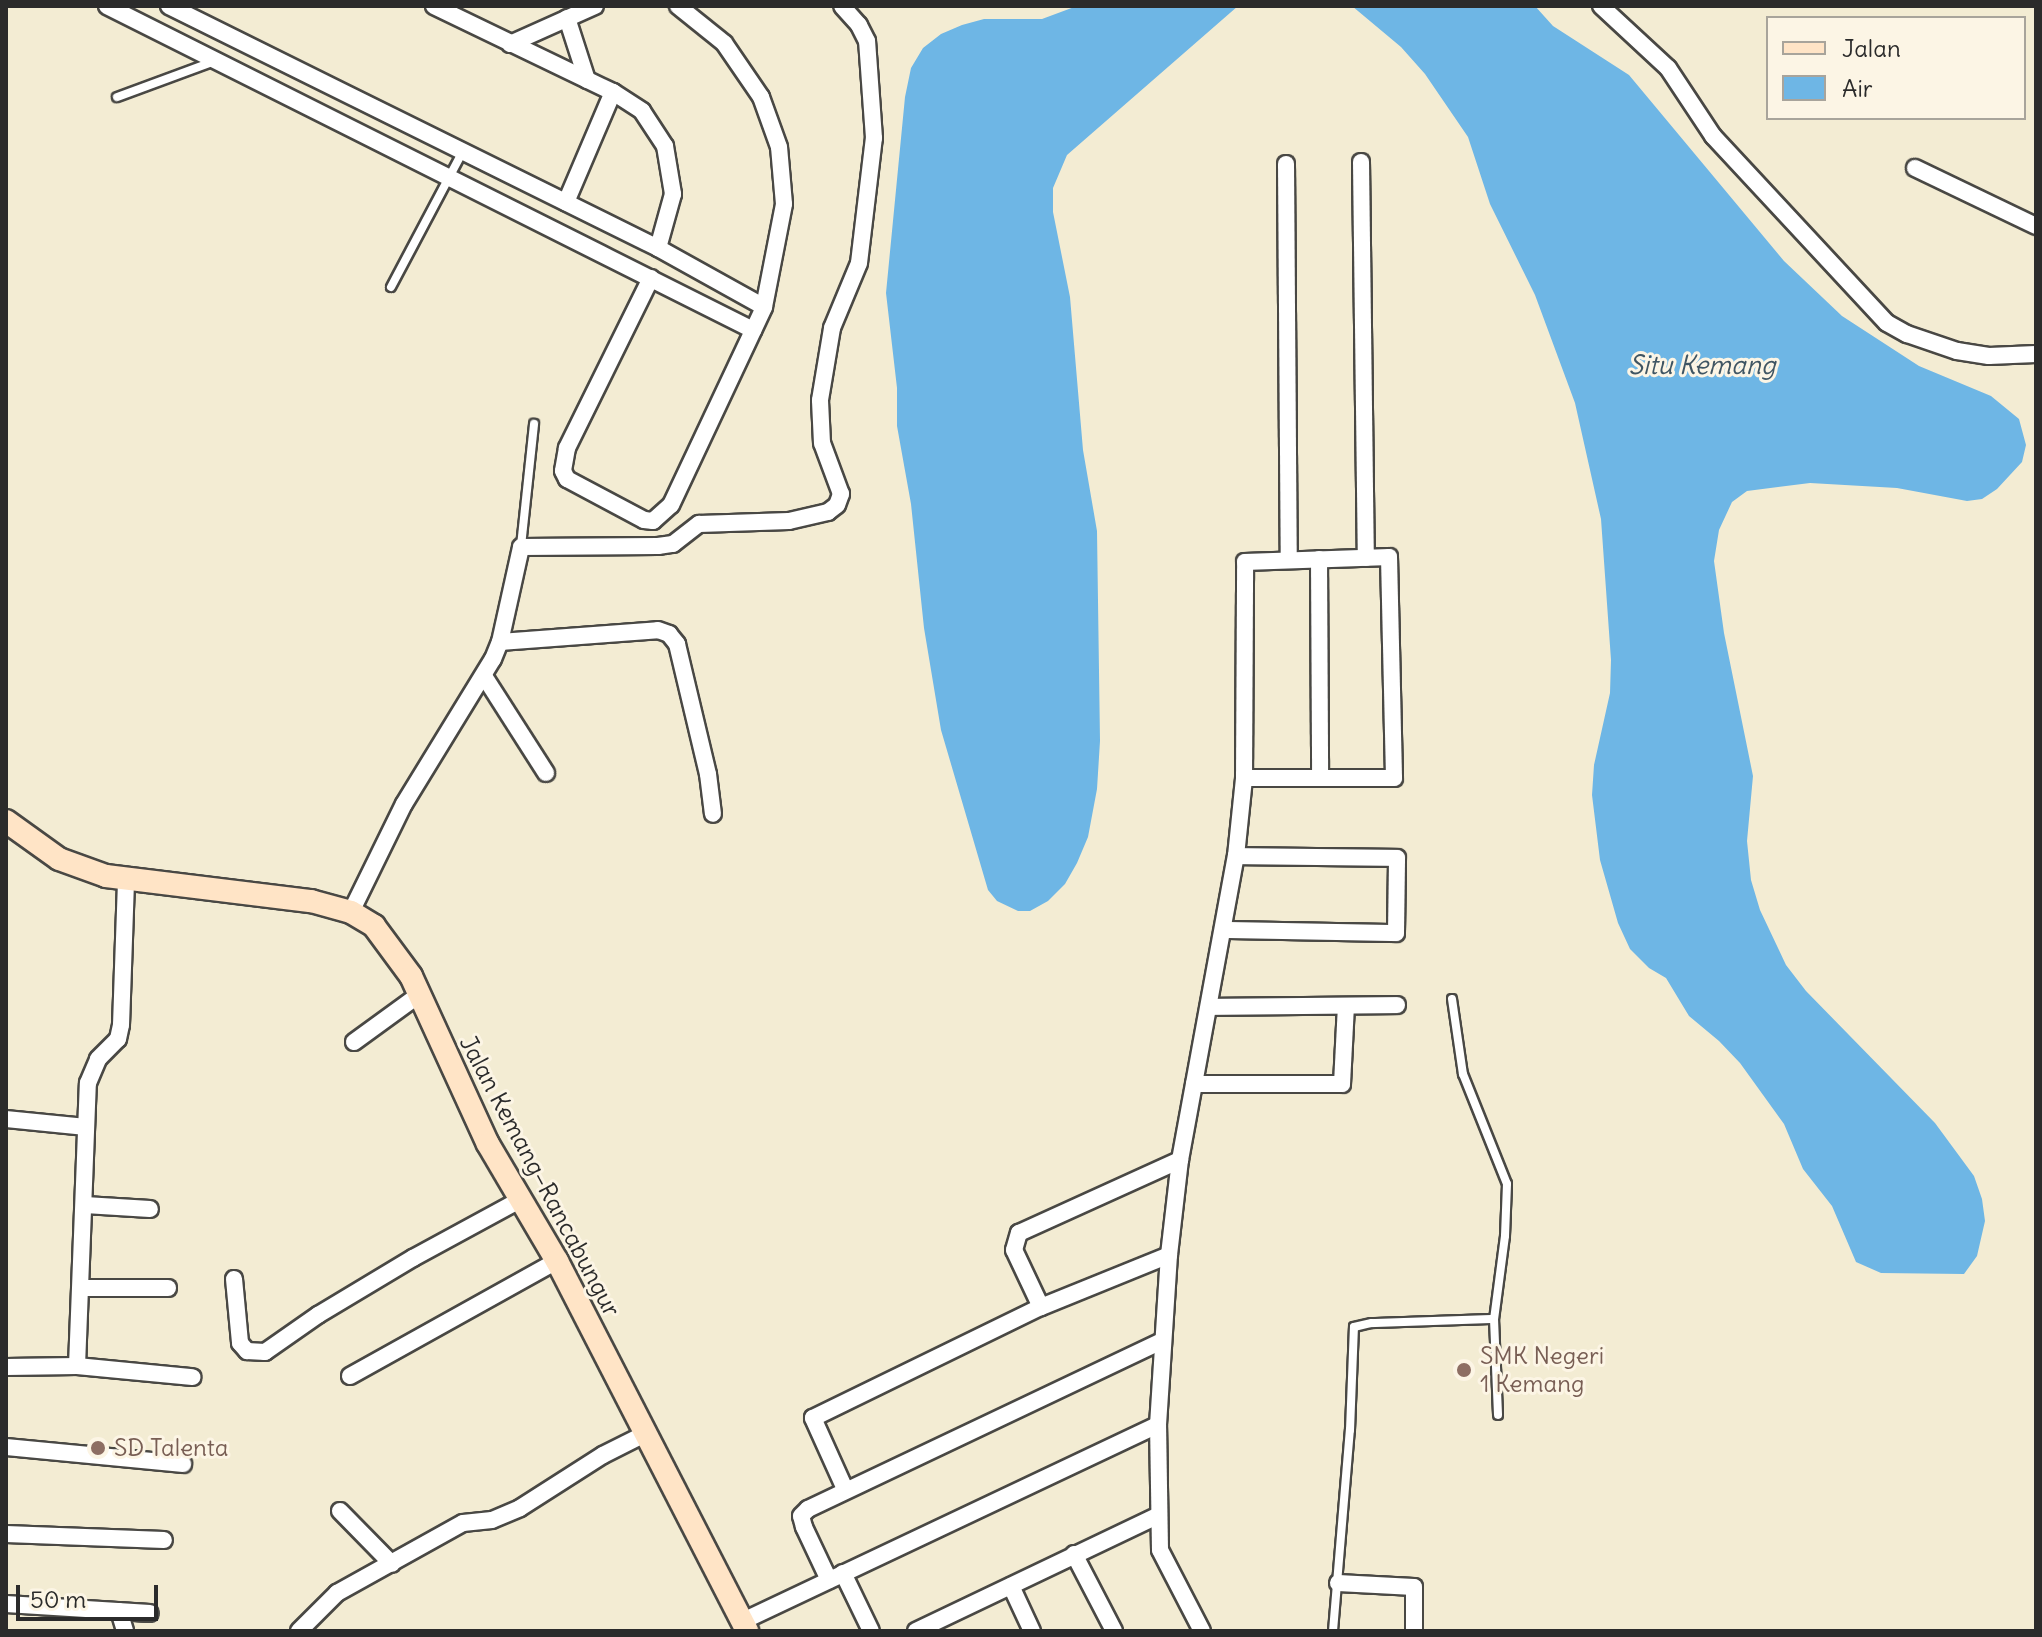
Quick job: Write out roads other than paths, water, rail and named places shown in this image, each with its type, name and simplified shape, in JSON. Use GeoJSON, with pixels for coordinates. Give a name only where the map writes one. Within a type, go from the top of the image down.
{"type":"FeatureCollection","features":[{"type":"Feature","properties":{"kind":"street"},"geometry":{"type":"LineString","coordinates":[[107,6],[753,330]]}},
{"type":"Feature","properties":{"kind":"street"},"geometry":{"type":"LineString","coordinates":[[169,6],[658,248],[764,307]]}},
{"type":"Feature","properties":{"kind":"street"},"geometry":{"type":"LineString","coordinates":[[434,6],[613,92],[642,111],[665,146],[673,194],[658,248]]}},
{"type":"Feature","properties":{"kind":"street"},"geometry":{"type":"LineString","coordinates":[[510,44],[595,6]]}},
{"type":"Feature","properties":{"kind":"street"},"geometry":{"type":"LineString","coordinates":[[651,278],[567,448],[563,471],[567,479],[644,520],[661,517],[671,505],[764,307],[784,204],[784,181],[772,123],[744,67],[724,43],[678,6]]}},
{"type":"Feature","properties":{"kind":"street"},"geometry":{"type":"LineString","coordinates":[[351,912],[404,804],[484,676],[500,642],[521,547],[658,546],[673,544],[699,524],[789,521],[828,512],[837,505],[841,494],[822,443],[820,400],[832,328],[859,263],[863,245],[874,138],[867,41],[859,25],[842,6]]}},
{"type":"Feature","properties":{"kind":"street"},"geometry":{"type":"LineString","coordinates":[[1601,6],[1668,68],[1713,136],[1887,323],[1907,334],[1957,351],[1989,356],[2036,354]]}},
{"type":"Feature","properties":{"kind":"street"},"geometry":{"type":"LineString","coordinates":[[567,18],[587,80]]}},
{"type":"Feature","properties":{"kind":"street"},"geometry":{"type":"LineString","coordinates":[[566,202],[613,92]]}},
{"type":"Feature","properties":{"kind":"street"},"geometry":{"type":"LineString","coordinates":[[1361,162],[1366,558]]}},
{"type":"Feature","properties":{"kind":"street"},"geometry":{"type":"LineString","coordinates":[[1286,164],[1289,560]]}},
{"type":"Feature","properties":{"kind":"street"},"geometry":{"type":"LineString","coordinates":[[1915,168],[2036,226]]}},
{"type":"Feature","properties":{"kind":"street"},"geometry":{"type":"LineString","coordinates":[[1202,1631],[1160,1550],[1157,1516],[1158,1425],[1169,1255],[1180,1160],[1236,856],[1244,778],[1245,562],[1389,557],[1394,778],[1244,778]]}},
{"type":"Feature","properties":{"kind":"street"},"geometry":{"type":"LineString","coordinates":[[1319,559],[1320,778]]}},
{"type":"Feature","properties":{"kind":"street"},"geometry":{"type":"LineString","coordinates":[[500,642],[658,630],[669,634],[677,644],[681,658],[708,774],[713,814]]}},
{"type":"Feature","properties":{"kind":"street"},"geometry":{"type":"LineString","coordinates":[[484,676],[546,773]]}},
{"type":"Feature","properties":{"kind":"street","name":"Jalan Kemang–Rancabungur"},"geometry":{"type":"LineString","coordinates":[[9,825],[59,859],[81,869],[126,880],[311,901],[351,912],[374,926],[399,955],[420,994],[466,1099],[557,1261],[745,1626]]}},
{"type":"Feature","properties":{"kind":"street"},"geometry":{"type":"LineString","coordinates":[[1223,930],[1396,933],[1397,858],[1236,856]]}},
{"type":"Feature","properties":{"kind":"street"},"geometry":{"type":"LineString","coordinates":[[77,1366],[86,1127],[92,1070],[118,1039],[121,1025],[126,880]]}},
{"type":"Feature","properties":{"kind":"street"},"geometry":{"type":"LineString","coordinates":[[354,1042],[420,994]]}},
{"type":"Feature","properties":{"kind":"street"},"geometry":{"type":"LineString","coordinates":[[1209,1007],[1397,1005]]}},
{"type":"Feature","properties":{"kind":"street"},"geometry":{"type":"LineString","coordinates":[[1194,1084],[1342,1084],[1346,1006]]}},
{"type":"Feature","properties":{"kind":"street"},"geometry":{"type":"LineString","coordinates":[[6,1119],[86,1127]]}},
{"type":"Feature","properties":{"kind":"street"},"geometry":{"type":"LineString","coordinates":[[1041,1307],[1014,1250],[1019,1233],[1180,1160]]}},
{"type":"Feature","properties":{"kind":"street"},"geometry":{"type":"LineString","coordinates":[[234,1279],[240,1343],[247,1351],[265,1352],[318,1315],[400,1266],[520,1200]]}},
{"type":"Feature","properties":{"kind":"street"},"geometry":{"type":"LineString","coordinates":[[85,1205],[150,1209]]}},
{"type":"Feature","properties":{"kind":"street"},"geometry":{"type":"LineString","coordinates":[[845,1489],[813,1418],[1041,1307],[1169,1255]]}},
{"type":"Feature","properties":{"kind":"street"},"geometry":{"type":"LineString","coordinates":[[350,1376],[557,1261]]}},
{"type":"Feature","properties":{"kind":"street"},"geometry":{"type":"LineString","coordinates":[[81,1288],[168,1288]]}},
{"type":"Feature","properties":{"kind":"street"},"geometry":{"type":"LineString","coordinates":[[871,1631],[801,1516],[817,1502],[1162,1341]]}},
{"type":"Feature","properties":{"kind":"street"},"geometry":{"type":"LineString","coordinates":[[6,1367],[77,1366],[192,1377]]}},
{"type":"Feature","properties":{"kind":"street"},"geometry":{"type":"LineString","coordinates":[[745,1626],[836,1576],[1158,1425]]}},
{"type":"Feature","properties":{"kind":"street"},"geometry":{"type":"LineString","coordinates":[[299,1631],[337,1593],[463,1523],[492,1520],[520,1508],[603,1455],[645,1434]]}},
{"type":"Feature","properties":{"kind":"street"},"geometry":{"type":"LineString","coordinates":[[6,1447],[183,1464]]}},
{"type":"Feature","properties":{"kind":"street"},"geometry":{"type":"LineString","coordinates":[[340,1511],[392,1564]]}},
{"type":"Feature","properties":{"kind":"street"},"geometry":{"type":"LineString","coordinates":[[916,1631],[947,1625],[1011,1586],[1157,1516]]}},
{"type":"Feature","properties":{"kind":"street"},"geometry":{"type":"LineString","coordinates":[[6,1534],[164,1540]]}},
{"type":"Feature","properties":{"kind":"street"},"geometry":{"type":"LineString","coordinates":[[1074,1554],[1114,1631]]}},
{"type":"Feature","properties":{"kind":"street"},"geometry":{"type":"LineString","coordinates":[[1338,1583],[1414,1587],[1414,1631]]}},
{"type":"Feature","properties":{"kind":"street"},"geometry":{"type":"LineString","coordinates":[[1011,1586],[1032,1631]]}},
{"type":"Feature","properties":{"kind":"street"},"geometry":{"type":"LineString","coordinates":[[6,1604],[150,1613]]}},
{"type":"Feature","properties":{"kind":"street"},"geometry":{"type":"LineString","coordinates":[[119,1611],[125,1631]]}},
{"type":"Feature","properties":{"kind":"lane"},"geometry":{"type":"LineString","coordinates":[[117,97],[217,60]]}},
{"type":"Feature","properties":{"kind":"lane"},"geometry":{"type":"LineString","coordinates":[[391,287],[464,150]]}},
{"type":"Feature","properties":{"kind":"lane"},"geometry":{"type":"LineString","coordinates":[[521,547],[534,424]]}},
{"type":"Feature","properties":{"kind":"lane"},"geometry":{"type":"LineString","coordinates":[[1452,999],[1463,1074],[1507,1184],[1505,1236],[1494,1319],[1498,1415]]}},
{"type":"Feature","properties":{"kind":"lane"},"geometry":{"type":"LineString","coordinates":[[1333,1631],[1354,1327],[1372,1323],[1494,1319]]}},
{"type":"Feature","properties":{"kind":"water"},"geometry":{"type":"Polygon","coordinates":[[[1077,6],[1238,6],[1067,155],[1053,188],[1053,212],[1070,297],[1083,450],[1097,531],[1100,741],[1097,789],[1088,837],[1077,863],[1065,884],[1048,901],[1030,911],[1018,911],[997,901],[988,890],[941,730],[924,628],[911,504],[897,426],[897,388],[886,293],[905,97],[911,68],[923,48],[941,34],[984,19],[1042,19],[1077,6]]]}},
{"type":"Feature","properties":{"kind":"water","name":"Situ Kemang"},"geometry":{"type":"Polygon","coordinates":[[[1352,6],[1535,6],[1553,26],[1629,75],[1784,261],[1842,316],[1919,366],[1991,396],[2019,419],[2026,445],[2022,462],[1997,489],[1982,499],[1967,501],[1897,488],[1810,483],[1747,491],[1732,502],[1719,530],[1714,561],[1724,633],[1753,776],[1747,841],[1751,880],[1760,910],[1786,965],[1806,991],[1935,1123],[1974,1176],[1985,1221],[1977,1256],[1964,1274],[1881,1273],[1856,1262],[1832,1206],[1803,1169],[1784,1124],[1740,1063],[1689,1016],[1666,978],[1649,968],[1630,949],[1618,923],[1600,860],[1592,795],[1594,765],[1610,693],[1611,660],[1601,519],[1575,403],[1535,295],[1490,204],[1468,137],[1425,74],[1401,47],[1352,6]]]}},
{"type":"Feature","properties":{"kind":"place","name":"SMK Negeri 1 Kemang"},"geometry":{"type":"Point","coordinates":[1464,1370]}},
{"type":"Feature","properties":{"kind":"place","name":"SD Talenta"},"geometry":{"type":"Point","coordinates":[98,1448]}}]}
